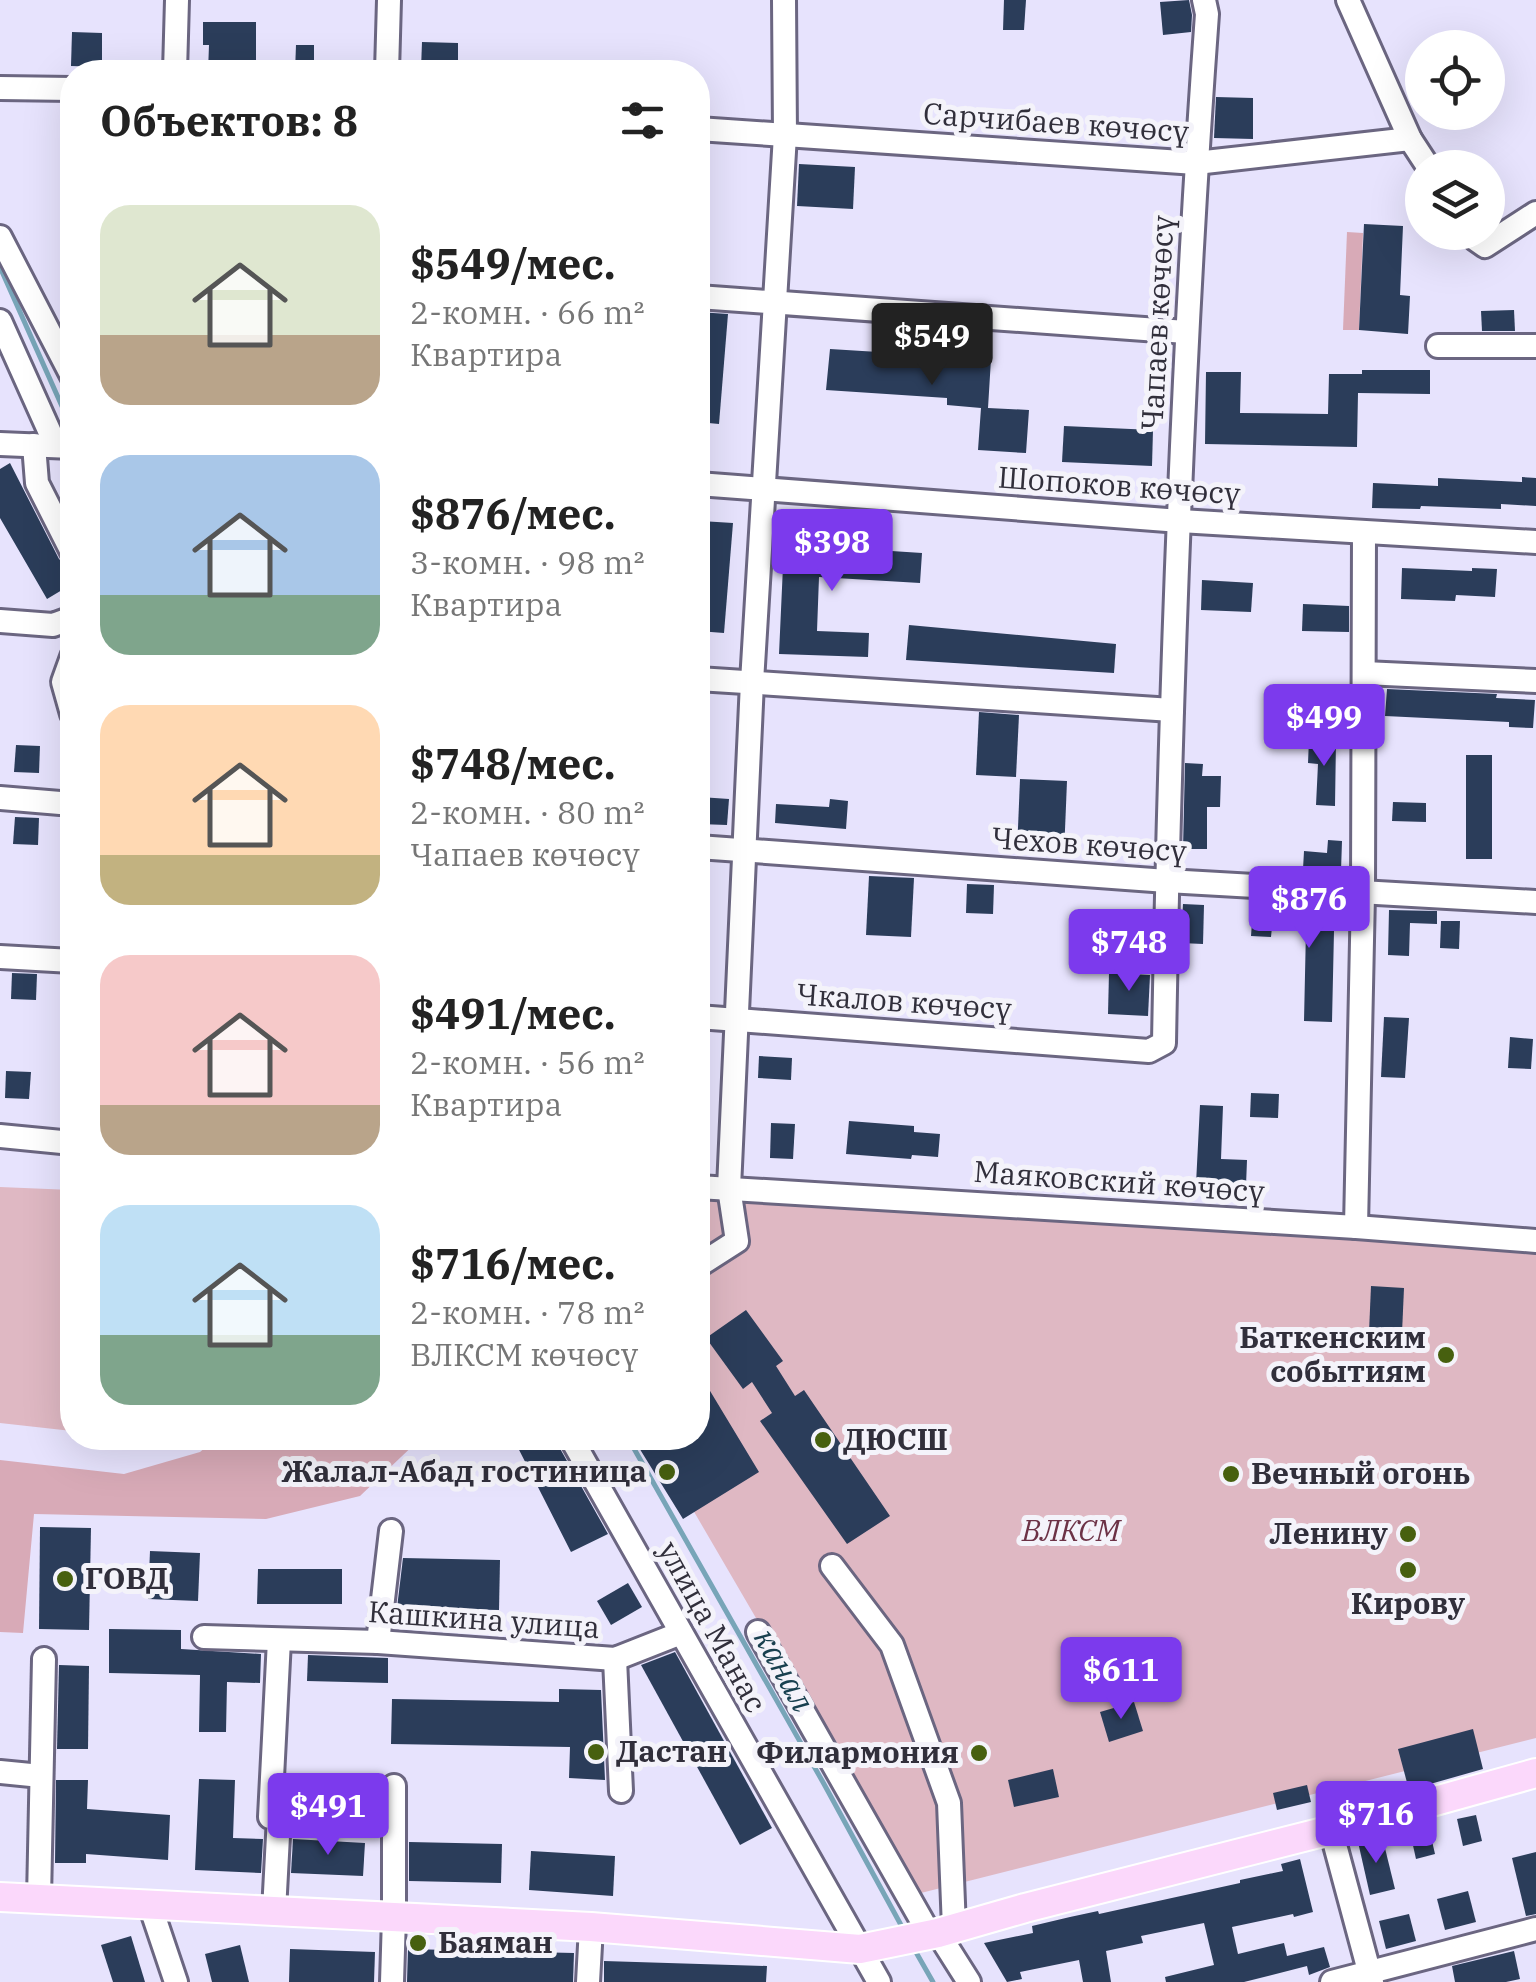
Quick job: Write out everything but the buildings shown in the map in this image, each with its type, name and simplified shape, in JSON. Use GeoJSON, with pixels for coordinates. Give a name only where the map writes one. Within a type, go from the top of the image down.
{"type":"FeatureCollection","features":[{"type":"Feature","properties":{"kind":"main road"},"geometry":{"type":"LineString","coordinates":[[0,1897],[591,1927],[860,1949],[941,1932],[1536,1773]]}},
{"type":"Feature","properties":{"kind":"street"},"geometry":{"type":"LineString","coordinates":[[176,60],[178,0]]}},
{"type":"Feature","properties":{"kind":"street"},"geometry":{"type":"LineString","coordinates":[[387,60],[389,0]]}},
{"type":"Feature","properties":{"kind":"street"},"geometry":{"type":"LineString","coordinates":[[710,1258],[736,1241],[729,1188],[752,682],[785,135],[784,0]]}},
{"type":"Feature","properties":{"kind":"street","name":"Чапаев көчөсү"},"geometry":{"type":"LineString","coordinates":[[1164,1043],[1186,332],[1208,14],[1204,0]]}},
{"type":"Feature","properties":{"kind":"street"},"geometry":{"type":"LineString","coordinates":[[1348,0],[1417,150]]}},
{"type":"Feature","properties":{"kind":"street"},"geometry":{"type":"LineString","coordinates":[[0,88],[60,89]]}},
{"type":"Feature","properties":{"kind":"street","name":"Сарчибаев көчөсү"},"geometry":{"type":"LineString","coordinates":[[710,130],[1196,163],[1410,139]]}},
{"type":"Feature","properties":{"kind":"street"},"geometry":{"type":"LineString","coordinates":[[1505,232],[1536,212]]}},
{"type":"Feature","properties":{"kind":"street"},"geometry":{"type":"LineString","coordinates":[[0,237],[60,353]]}},
{"type":"Feature","properties":{"kind":"street"},"geometry":{"type":"LineString","coordinates":[[710,298],[1186,332]]}},
{"type":"Feature","properties":{"kind":"street"},"geometry":{"type":"LineString","coordinates":[[0,321],[55,446],[37,483],[60,528]]}},
{"type":"Feature","properties":{"kind":"street"},"geometry":{"type":"LineString","coordinates":[[1438,346],[1536,346]]}},
{"type":"Feature","properties":{"kind":"street"},"geometry":{"type":"LineString","coordinates":[[0,444],[55,446]]}},
{"type":"Feature","properties":{"kind":"street","name":"Шопоков көчөсү"},"geometry":{"type":"LineString","coordinates":[[710,485],[1180,521],[1536,542]]}},
{"type":"Feature","properties":{"kind":"street"},"geometry":{"type":"LineString","coordinates":[[1356,1227],[1363,893],[1364,533]]}},
{"type":"Feature","properties":{"kind":"street"},"geometry":{"type":"LineString","coordinates":[[0,620],[60,622]]}},
{"type":"Feature","properties":{"kind":"street"},"geometry":{"type":"LineString","coordinates":[[1364,673],[1536,681]]}},
{"type":"Feature","properties":{"kind":"street"},"geometry":{"type":"LineString","coordinates":[[710,679],[1172,710]]}},
{"type":"Feature","properties":{"kind":"street"},"geometry":{"type":"LineString","coordinates":[[0,798],[60,803]]}},
{"type":"Feature","properties":{"kind":"street","name":"Чехов көчөсү"},"geometry":{"type":"LineString","coordinates":[[710,848],[1536,902]]}},
{"type":"Feature","properties":{"kind":"street"},"geometry":{"type":"LineString","coordinates":[[0,957],[60,960]]}},
{"type":"Feature","properties":{"kind":"street","name":"Чкалов көчөсү"},"geometry":{"type":"LineString","coordinates":[[710,1018],[1149,1051],[1164,1043]]}},
{"type":"Feature","properties":{"kind":"street"},"geometry":{"type":"LineString","coordinates":[[0,1136],[60,1142]]}},
{"type":"Feature","properties":{"kind":"street","name":"Маяковский көчөсү"},"geometry":{"type":"LineString","coordinates":[[710,1187],[1536,1241]]}},
{"type":"Feature","properties":{"kind":"street","name":"улица Манас"},"geometry":{"type":"LineString","coordinates":[[578,1450],[879,1982]]}},
{"type":"Feature","properties":{"kind":"street"},"geometry":{"type":"LineString","coordinates":[[378,1642],[390,1531]]}},
{"type":"Feature","properties":{"kind":"street"},"geometry":{"type":"LineString","coordinates":[[832,1566],[892,1645],[949,1803],[941,1932]]}},
{"type":"Feature","properties":{"kind":"street"},"geometry":{"type":"LineString","coordinates":[[758,1632],[970,1982]]}},
{"type":"Feature","properties":{"kind":"street","name":"Кашкина улица"},"geometry":{"type":"LineString","coordinates":[[204,1636],[378,1642],[614,1659],[681,1633]]}},
{"type":"Feature","properties":{"kind":"street"},"geometry":{"type":"LineString","coordinates":[[274,1911],[279,1817],[270,1817],[279,1640]]}},
{"type":"Feature","properties":{"kind":"street"},"geometry":{"type":"LineString","coordinates":[[39,1899],[44,1659]]}},
{"type":"Feature","properties":{"kind":"street"},"geometry":{"type":"LineString","coordinates":[[614,1659],[621,1791]]}},
{"type":"Feature","properties":{"kind":"street"},"geometry":{"type":"LineString","coordinates":[[0,1772],[42,1776]]}},
{"type":"Feature","properties":{"kind":"street"},"geometry":{"type":"LineString","coordinates":[[392,1982],[394,1786]]}},
{"type":"Feature","properties":{"kind":"street"},"geometry":{"type":"LineString","coordinates":[[1331,1830],[1371,1977]]}},
{"type":"Feature","properties":{"kind":"street"},"geometry":{"type":"LineString","coordinates":[[150,1904],[176,1982]]}},
{"type":"Feature","properties":{"kind":"street"},"geometry":{"type":"LineString","coordinates":[[588,1982],[591,1927]]}},
{"type":"Feature","properties":{"kind":"street"},"geometry":{"type":"LineString","coordinates":[[1332,1982],[1371,1977],[1536,1929]]}},
{"type":"Feature","properties":{"kind":"green space"},"geometry":{"type":"Polygon","coordinates":[[[0,1187],[60,1190],[60,1430],[0,1423],[0,1187]]]}},
{"type":"Feature","properties":{"kind":"green space","name":"ВЛКСМ"},"geometry":{"type":"Polygon","coordinates":[[[710,1192],[1536,1251],[1536,1738],[917,1894],[658,1450],[710,1450],[710,1192]]]}},
{"type":"Feature","properties":{"kind":"shaded area"},"geometry":{"type":"Polygon","coordinates":[[[1347,232],[1363,233],[1359,330],[1343,330],[1347,232]]]}},
{"type":"Feature","properties":{"kind":"shaded area"},"geometry":{"type":"Polygon","coordinates":[[[408,1450],[360,1496],[266,1519],[34,1514],[23,1633],[0,1632],[0,1460],[124,1474],[200,1452],[408,1450]]]}},
{"type":"Feature","properties":{"kind":"waterway","name":"канал"},"geometry":{"type":"LineString","coordinates":[[0,267],[60,402]]}},
{"type":"Feature","properties":{"kind":"waterway","name":"канал"},"geometry":{"type":"LineString","coordinates":[[635,1450],[901,1925]]}},
{"type":"Feature","properties":{"kind":"waterway","name":"канал"},"geometry":{"type":"LineString","coordinates":[[913,1947],[933,1982]]}},
{"type":"Feature","properties":{"kind":"place","name":"Баткенским событиям"},"geometry":{"type":"Point","coordinates":[1446,1355]}},
{"type":"Feature","properties":{"kind":"place","name":"ДЮСШ"},"geometry":{"type":"Point","coordinates":[823,1440]}},
{"type":"Feature","properties":{"kind":"place","name":"Жалал-Абад гостиница"},"geometry":{"type":"Point","coordinates":[667,1472]}},
{"type":"Feature","properties":{"kind":"place","name":"Вечный огонь"},"geometry":{"type":"Point","coordinates":[1231,1474]}},
{"type":"Feature","properties":{"kind":"place","name":"Ленину"},"geometry":{"type":"Point","coordinates":[1408,1534]}},
{"type":"Feature","properties":{"kind":"place","name":"Кирову"},"geometry":{"type":"Point","coordinates":[1408,1570]}},
{"type":"Feature","properties":{"kind":"place","name":"ГОВД"},"geometry":{"type":"Point","coordinates":[65,1579]}},
{"type":"Feature","properties":{"kind":"place","name":"Дастан"},"geometry":{"type":"Point","coordinates":[596,1752]}},
{"type":"Feature","properties":{"kind":"place","name":"Филармония"},"geometry":{"type":"Point","coordinates":[979,1753]}},
{"type":"Feature","properties":{"kind":"place","name":"Баяман"},"geometry":{"type":"Point","coordinates":[418,1943]}}]}
